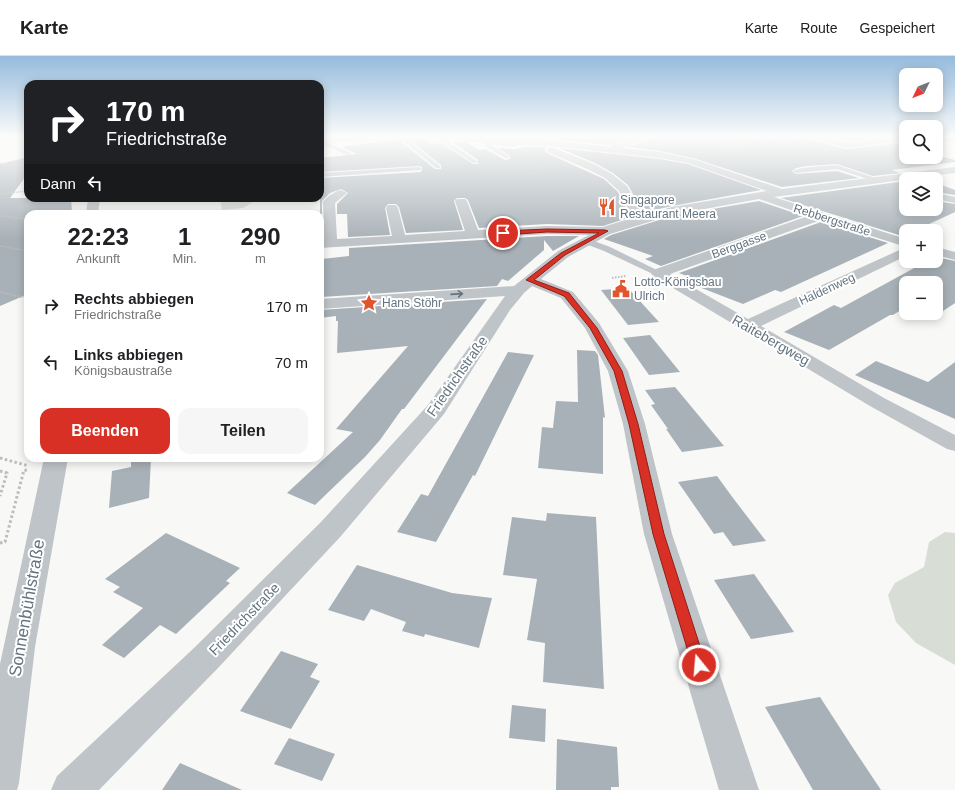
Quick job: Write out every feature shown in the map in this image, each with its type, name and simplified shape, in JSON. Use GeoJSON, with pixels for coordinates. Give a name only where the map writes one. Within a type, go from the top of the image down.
{"type":"FeatureCollection","features":[{"type":"Feature","properties":{"kind":"street"},"geometry":{"type":"LineString","coordinates":[[597,171],[619,183],[630,197],[633,208],[648,216]]}},
{"type":"Feature","properties":{"kind":"street"},"geometry":{"type":"LineString","coordinates":[[720,171],[781,192]]}},
{"type":"Feature","properties":{"kind":"street","name":"Friedrichstraße"},"geometry":{"type":"LineString","coordinates":[[71,790],[206,658],[331,529],[436,409],[503,308],[524,285],[563,254],[605,231],[648,216],[702,204],[758,195],[945,171]]}},
{"type":"Feature","properties":{"kind":"street"},"geometry":{"type":"LineString","coordinates":[[864,181],[899,189]]}},
{"type":"Feature","properties":{"kind":"street"},"geometry":{"type":"LineString","coordinates":[[341,193],[329,202],[326,244],[547,230],[605,231]]}},
{"type":"Feature","properties":{"kind":"street","name":"Rebbergstraße"},"geometry":{"type":"LineString","coordinates":[[758,195],[899,241]]}},
{"type":"Feature","properties":{"kind":"street"},"geometry":{"type":"LineString","coordinates":[[943,197],[955,200]]}},
{"type":"Feature","properties":{"kind":"street"},"geometry":{"type":"LineString","coordinates":[[461,200],[473,235]]}},
{"type":"Feature","properties":{"kind":"street"},"geometry":{"type":"LineString","coordinates":[[392,208],[399,239]]}},
{"type":"Feature","properties":{"kind":"street","name":"Berggasse"},"geometry":{"type":"LineString","coordinates":[[658,273],[819,216]]}},
{"type":"Feature","properties":{"kind":"street"},"geometry":{"type":"LineString","coordinates":[[943,253],[955,256]]}},
{"type":"Feature","properties":{"kind":"street","name":"Haldenweg"},"geometry":{"type":"LineString","coordinates":[[747,326],[899,254]]}},
{"type":"Feature","properties":{"kind":"street","name":"Raitebergweg"},"geometry":{"type":"LineString","coordinates":[[658,273],[877,402],[955,444]]}},
{"type":"Feature","properties":{"kind":"street"},"geometry":{"type":"LineString","coordinates":[[324,304],[524,285],[567,295],[593,328],[618,371],[634,424],[658,534],[739,790]]}},
{"type":"Feature","properties":{"kind":"street","name":"Sonnenbühlstraße"},"geometry":{"type":"LineString","coordinates":[[0,783],[19,647],[54,466]]}},
{"type":"Feature","properties":{"kind":"lane"},"geometry":{"type":"LineString","coordinates":[[324,175],[382,171]]}},
{"type":"Feature","properties":{"kind":"lane"},"geometry":{"type":"LineString","coordinates":[[850,171],[876,180]]}},
{"type":"Feature","properties":{"kind":"lane","name":"Raitebergweg"},"geometry":{"type":"LineString","coordinates":[[586,241],[658,273]]}},
{"type":"Feature","properties":{"kind":"path"},"geometry":{"type":"LineString","coordinates":[[12,171],[24,173]]}},
{"type":"Feature","properties":{"kind":"path"},"geometry":{"type":"LineString","coordinates":[[0,194],[24,191]]}},
{"type":"Feature","properties":{"kind":"path"},"geometry":{"type":"LineString","coordinates":[[0,216],[24,219]]}},
{"type":"Feature","properties":{"kind":"path"},"geometry":{"type":"LineString","coordinates":[[0,246],[24,250]]}},
{"type":"Feature","properties":{"kind":"path"},"geometry":{"type":"LineString","coordinates":[[0,292],[24,297]]}},
{"type":"Feature","properties":{"kind":"path"},"geometry":{"type":"LineString","coordinates":[[0,458],[24,462]]}},
{"type":"Feature","properties":{"kind":"path"},"geometry":{"type":"LineString","coordinates":[[27,462],[54,466]]}},
{"type":"Feature","properties":{"kind":"path"},"geometry":{"type":"LineString","coordinates":[[0,471],[7,473],[0,496]]}},
{"type":"Feature","properties":{"kind":"shaded area"},"geometry":{"type":"Polygon","coordinates":[[[221,202],[253,202],[243,208],[222,210],[221,202]]]}},
{"type":"Feature","properties":{"kind":"shaded area"},"geometry":{"type":"Polygon","coordinates":[[[945,532],[955,533],[955,665],[916,643],[896,622],[888,595],[895,583],[924,567],[929,542],[945,532]]]}},
{"type":"Feature","properties":{"kind":"building"},"geometry":{"type":"Polygon","coordinates":[[[0,171],[24,171],[24,179],[10,198],[24,198],[24,202],[71,202],[72,210],[24,210],[24,296],[0,306],[0,171]]]}},
{"type":"Feature","properties":{"kind":"building"},"geometry":{"type":"Polygon","coordinates":[[[587,171],[604,179],[618,192],[628,212],[634,216],[603,226],[547,224],[479,228],[468,200],[465,198],[457,198],[454,201],[463,230],[406,233],[399,207],[396,204],[388,204],[385,208],[390,235],[348,237],[347,214],[337,214],[337,204],[348,193],[341,189],[330,193],[324,199],[324,178],[421,172],[587,171]]]}},
{"type":"Feature","properties":{"kind":"building"},"geometry":{"type":"Polygon","coordinates":[[[610,171],[708,171],[761,190],[650,211],[639,205],[628,185],[610,171]]]}},
{"type":"Feature","properties":{"kind":"building"},"geometry":{"type":"Polygon","coordinates":[[[734,171],[792,171],[796,174],[838,171],[859,178],[782,187],[734,171]]]}},
{"type":"Feature","properties":{"kind":"building"},"geometry":{"type":"Polygon","coordinates":[[[859,171],[895,171],[899,173],[873,176],[859,171]]]}},
{"type":"Feature","properties":{"kind":"building"},"geometry":{"type":"Polygon","coordinates":[[[899,182],[899,216],[943,216],[943,202],[955,204],[955,212],[929,224],[899,224],[899,235],[781,198],[899,182]]]}},
{"type":"Feature","properties":{"kind":"building"},"geometry":{"type":"Polygon","coordinates":[[[943,186],[955,190],[955,195],[943,193],[943,186]]]}},
{"type":"Feature","properties":{"kind":"building"},"geometry":{"type":"Polygon","coordinates":[[[759,201],[803,216],[661,266],[645,259],[653,256],[604,239],[611,235],[672,216],[759,201]]]}},
{"type":"Feature","properties":{"kind":"building"},"geometry":{"type":"Polygon","coordinates":[[[320,202],[322,202],[322,210],[320,210],[320,202]]]}},
{"type":"Feature","properties":{"kind":"building"},"geometry":{"type":"Polygon","coordinates":[[[821,222],[888,243],[781,292],[775,290],[743,304],[686,282],[685,281],[697,280],[679,273],[821,222]]]}},
{"type":"Feature","properties":{"kind":"building"},"geometry":{"type":"Polygon","coordinates":[[[547,236],[579,236],[553,251],[544,240],[544,250],[508,281],[502,279],[497,286],[324,297],[324,259],[349,256],[349,248],[547,236]]]}},
{"type":"Feature","properties":{"kind":"building"},"geometry":{"type":"Polygon","coordinates":[[[943,258],[955,261],[955,303],[943,311],[943,276],[900,276],[914,268],[943,268],[943,258]]]}},
{"type":"Feature","properties":{"kind":"building"},"geometry":{"type":"Polygon","coordinates":[[[899,276],[899,311],[829,350],[784,332],[834,305],[841,308],[899,276]]]}},
{"type":"Feature","properties":{"kind":"building"},"geometry":{"type":"Polygon","coordinates":[[[628,288],[659,322],[628,325],[601,290],[628,288]]]}},
{"type":"Feature","properties":{"kind":"building"},"geometry":{"type":"Polygon","coordinates":[[[487,299],[404,409],[402,409],[380,440],[365,457],[315,505],[287,493],[321,462],[324,462],[324,459],[353,432],[336,429],[408,346],[337,353],[338,321],[336,321],[336,316],[324,318],[324,310],[487,299]]]}},
{"type":"Feature","properties":{"kind":"building"},"geometry":{"type":"Polygon","coordinates":[[[650,335],[680,372],[649,375],[623,338],[650,335]]]}},
{"type":"Feature","properties":{"kind":"building"},"geometry":{"type":"Polygon","coordinates":[[[577,350],[595,351],[598,355],[605,418],[603,417],[603,474],[538,468],[542,427],[553,428],[556,401],[578,402],[577,350]]]}},
{"type":"Feature","properties":{"kind":"building"},"geometry":{"type":"Polygon","coordinates":[[[508,352],[534,355],[475,476],[473,475],[436,542],[397,532],[421,494],[428,496],[508,352]]]}},
{"type":"Feature","properties":{"kind":"building"},"geometry":{"type":"Polygon","coordinates":[[[876,361],[928,382],[955,362],[955,419],[855,375],[876,361]]]}},
{"type":"Feature","properties":{"kind":"building"},"geometry":{"type":"Polygon","coordinates":[[[675,387],[724,446],[682,452],[651,405],[655,404],[645,390],[675,387]]]}},
{"type":"Feature","properties":{"kind":"building"},"geometry":{"type":"Polygon","coordinates":[[[131,462],[151,462],[149,498],[109,508],[112,471],[131,467],[131,462]]]}},
{"type":"Feature","properties":{"kind":"building"},"geometry":{"type":"Polygon","coordinates":[[[717,476],[766,541],[733,546],[723,532],[714,534],[678,482],[717,476]]]}},
{"type":"Feature","properties":{"kind":"building"},"geometry":{"type":"Polygon","coordinates":[[[547,513],[596,517],[604,689],[543,682],[545,643],[527,640],[537,579],[503,575],[512,517],[546,521],[547,513]]]}},
{"type":"Feature","properties":{"kind":"building"},"geometry":{"type":"Polygon","coordinates":[[[166,533],[240,568],[226,581],[230,583],[176,634],[160,625],[124,658],[102,645],[143,608],[113,592],[120,587],[105,579],[166,533]]]}},
{"type":"Feature","properties":{"kind":"building"},"geometry":{"type":"Polygon","coordinates":[[[357,565],[452,593],[492,598],[479,648],[425,634],[424,637],[402,631],[406,622],[371,609],[364,621],[328,610],[357,565]]]}},
{"type":"Feature","properties":{"kind":"building"},"geometry":{"type":"Polygon","coordinates":[[[754,574],[794,632],[751,639],[714,580],[754,574]]]}},
{"type":"Feature","properties":{"kind":"building"},"geometry":{"type":"Polygon","coordinates":[[[281,651],[318,664],[310,677],[320,681],[291,729],[240,711],[281,651]]]}},
{"type":"Feature","properties":{"kind":"building"},"geometry":{"type":"Polygon","coordinates":[[[820,697],[881,790],[813,790],[765,707],[820,697]]]}},
{"type":"Feature","properties":{"kind":"building"},"geometry":{"type":"Polygon","coordinates":[[[512,705],[546,709],[545,742],[509,738],[512,705]]]}},
{"type":"Feature","properties":{"kind":"building"},"geometry":{"type":"Polygon","coordinates":[[[289,738],[335,754],[322,781],[274,764],[289,738]]]}},
{"type":"Feature","properties":{"kind":"building"},"geometry":{"type":"Polygon","coordinates":[[[557,739],[617,747],[619,787],[611,787],[611,790],[556,790],[557,739]]]}},
{"type":"Feature","properties":{"kind":"building"},"geometry":{"type":"Polygon","coordinates":[[[180,763],[242,790],[162,790],[180,763]]]}},
{"type":"Feature","properties":{"kind":"place","name":"Singapore Restaurant Meera"},"geometry":{"type":"Point","coordinates":[607,207]}},
{"type":"Feature","properties":{"kind":"place","name":"Lotto-Königsbau Ulrich"},"geometry":{"type":"Point","coordinates":[621,289]}},
{"type":"Feature","properties":{"kind":"place","name":"Hans Stöhr"},"geometry":{"type":"Point","coordinates":[369,303]}},
{"type":"Feature","properties":{"kind":"route"},"geometry":{"type":"LineString","coordinates":[[503,233],[547,230],[605,231],[563,254],[530,280],[567,295],[593,328],[618,371],[634,424],[658,534],[699,665]]}}]}
